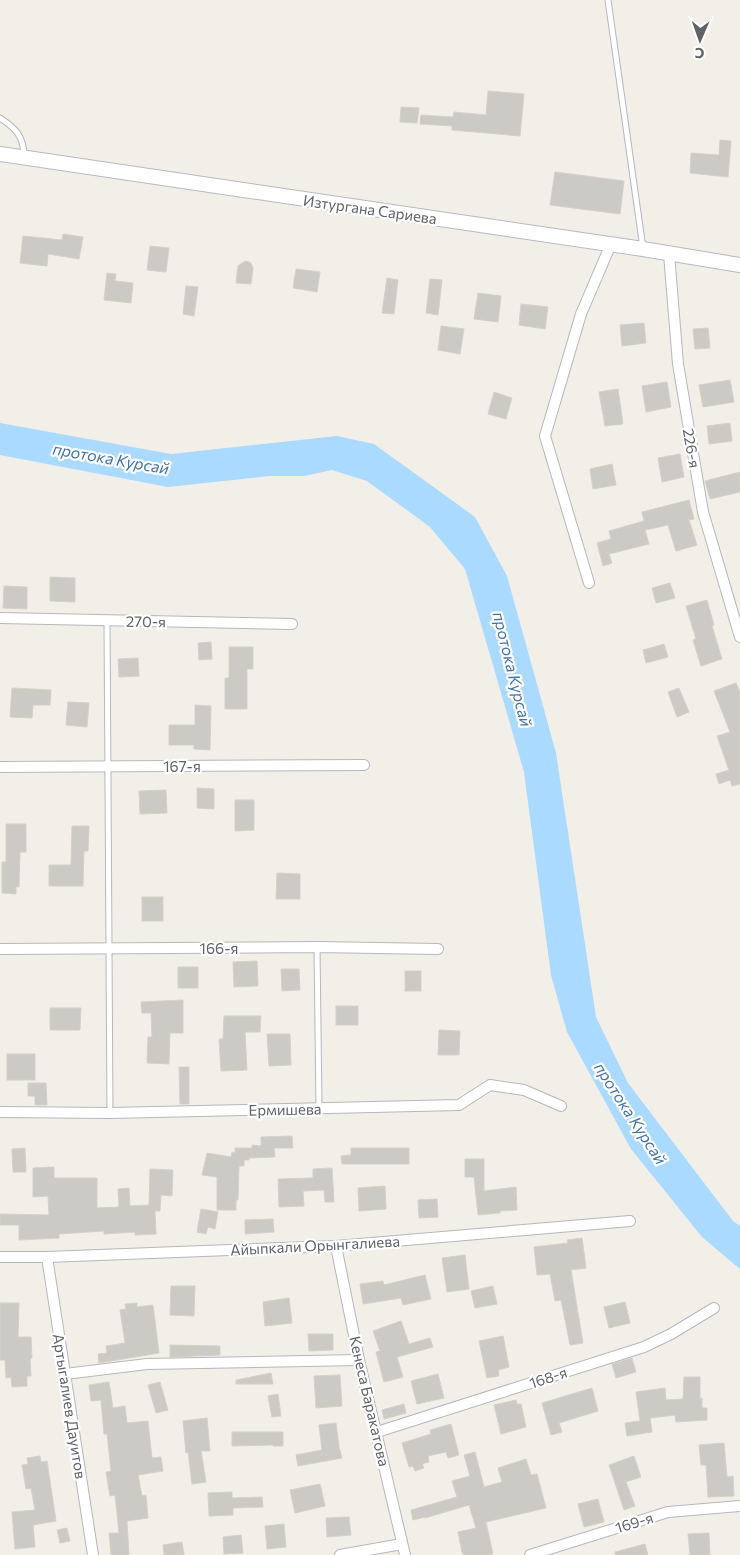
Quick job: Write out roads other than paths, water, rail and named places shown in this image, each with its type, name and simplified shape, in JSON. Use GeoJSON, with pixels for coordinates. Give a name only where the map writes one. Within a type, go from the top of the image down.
{"type":"FeatureCollection","features":[{"type":"Feature","properties":{"kind":"street","name":"Изтургана Сариева"},"geometry":{"type":"LineString","coordinates":[[0,154],[611,244],[740,265]]}},
{"type":"Feature","properties":{"kind":"street"},"geometry":{"type":"LineString","coordinates":[[589,583],[545,436],[581,314],[611,244]]}},
{"type":"Feature","properties":{"kind":"street","name":"226-я"},"geometry":{"type":"LineString","coordinates":[[669,254],[678,364],[703,512],[740,637]]}},
{"type":"Feature","properties":{"kind":"street","name":"270-я"},"geometry":{"type":"LineString","coordinates":[[0,618],[292,624]]}},
{"type":"Feature","properties":{"kind":"street","name":"167-я"},"geometry":{"type":"LineString","coordinates":[[0,767],[364,765]]}},
{"type":"Feature","properties":{"kind":"street","name":"166-я"},"geometry":{"type":"LineString","coordinates":[[0,949],[316,947],[438,949]]}},
{"type":"Feature","properties":{"kind":"street","name":"Ермишева"},"geometry":{"type":"LineString","coordinates":[[0,1112],[110,1113],[459,1105],[490,1085],[524,1090],[561,1106]]}},
{"type":"Feature","properties":{"kind":"street","name":"Айыпкали Орынгалиева"},"geometry":{"type":"LineString","coordinates":[[0,1257],[47,1257],[336,1246],[630,1222]]}},
{"type":"Feature","properties":{"kind":"street","name":"Кенеса Баракатова"},"geometry":{"type":"LineString","coordinates":[[336,1246],[359,1360],[405,1555]]}},
{"type":"Feature","properties":{"kind":"street","name":"Артыгалиев Дауитов"},"geometry":{"type":"LineString","coordinates":[[47,1257],[94,1555]]}},
{"type":"Feature","properties":{"kind":"street","name":"168-я"},"geometry":{"type":"LineString","coordinates":[[377,1432],[644,1346],[671,1334],[714,1308]]}},
{"type":"Feature","properties":{"kind":"street"},"geometry":{"type":"LineString","coordinates":[[65,1374],[147,1364],[359,1360]]}},
{"type":"Feature","properties":{"kind":"street","name":"169-я"},"geometry":{"type":"LineString","coordinates":[[530,1555],[668,1512],[740,1506]]}},
{"type":"Feature","properties":{"kind":"street"},"geometry":{"type":"LineString","coordinates":[[340,1555],[402,1544]]}},
{"type":"Feature","properties":{"kind":"lane"},"geometry":{"type":"LineString","coordinates":[[608,0],[643,249]]}},
{"type":"Feature","properties":{"kind":"lane"},"geometry":{"type":"LineString","coordinates":[[0,118],[18,132],[24,145],[24,157]]}},
{"type":"Feature","properties":{"kind":"lane"},"geometry":{"type":"LineString","coordinates":[[107,620],[110,1113]]}},
{"type":"Feature","properties":{"kind":"lane"},"geometry":{"type":"LineString","coordinates":[[316,947],[319,1108]]}},
{"type":"Feature","properties":{"kind":"water","name":"протока Курсай"},"geometry":{"type":"Polygon","coordinates":[[[0,423],[171,454],[337,436],[374,444],[475,517],[507,576],[556,753],[596,1017],[628,1083],[733,1221],[740,1226],[740,1269],[702,1237],[631,1149],[567,1032],[551,975],[524,772],[465,569],[430,527],[367,481],[332,470],[304,476],[269,476],[168,487],[0,455],[0,423]]]}}]}
